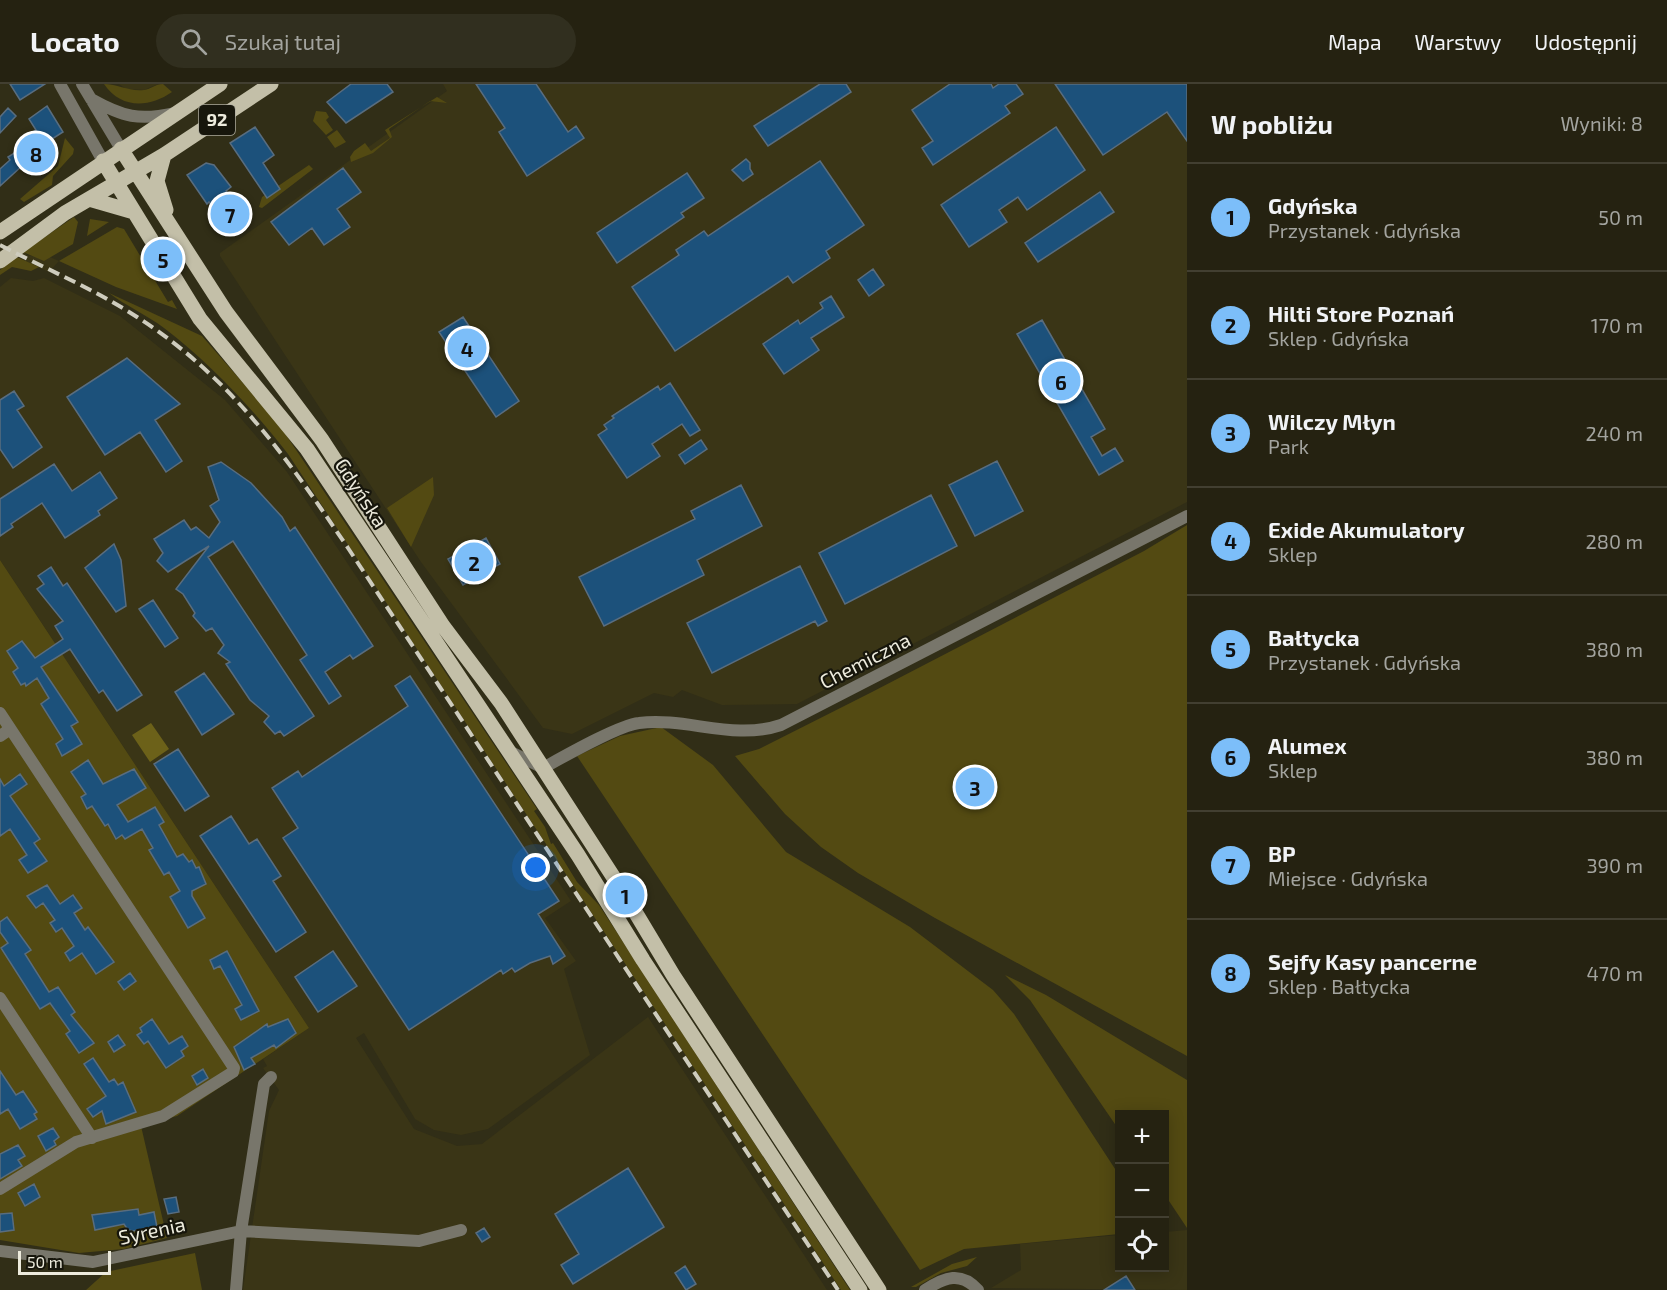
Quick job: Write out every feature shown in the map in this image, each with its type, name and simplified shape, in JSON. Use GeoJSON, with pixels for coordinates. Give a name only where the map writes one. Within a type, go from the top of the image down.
{"type":"FeatureCollection","features":[{"type":"Feature","properties":{"kind":"main road","name":"92"},"geometry":{"type":"LineString","coordinates":[[0,232],[220,84]]}},
{"type":"Feature","properties":{"kind":"main road","name":"92"},"geometry":{"type":"LineString","coordinates":[[0,261],[26,240],[89,199],[164,155],[271,84]]}},
{"type":"Feature","properties":{"kind":"main road","name":"Gdyńska"},"geometry":{"type":"LineString","coordinates":[[121,149],[226,312],[322,440],[443,626],[501,703],[625,894],[673,975],[876,1285]]}},
{"type":"Feature","properties":{"kind":"main road","name":"Gdyńska"},"geometry":{"type":"LineString","coordinates":[[164,155],[157,177],[158,189],[184,247]]}},
{"type":"Feature","properties":{"kind":"main road","name":"Gdyńska"},"geometry":{"type":"LineString","coordinates":[[103,161],[200,319],[307,449],[860,1290]]}},
{"type":"Feature","properties":{"kind":"main road"},"geometry":{"type":"LineString","coordinates":[[89,199],[134,212]]}},
{"type":"Feature","properties":{"kind":"street","name":"Gdyńska"},"geometry":{"type":"LineString","coordinates":[[60,84],[103,161]]}},
{"type":"Feature","properties":{"kind":"street","name":"Gdyńska"},"geometry":{"type":"LineString","coordinates":[[82,84],[121,149]]}},
{"type":"Feature","properties":{"kind":"street"},"geometry":{"type":"LineString","coordinates":[[92,99],[129,117],[143,118],[179,112]]}},
{"type":"Feature","properties":{"kind":"street","name":"Chemiczna"},"geometry":{"type":"LineString","coordinates":[[543,768],[636,723],[655,722],[739,732],[781,725],[1187,516]]}},
{"type":"Feature","properties":{"kind":"street"},"geometry":{"type":"LineString","coordinates":[[0,713],[5,732],[234,1068],[233,1072],[163,1116],[76,1142],[0,1190]]}},
{"type":"Feature","properties":{"kind":"street"},"geometry":{"type":"LineString","coordinates":[[504,749],[543,768],[537,796]]}},
{"type":"Feature","properties":{"kind":"street"},"geometry":{"type":"LineString","coordinates":[[0,998],[92,1138]]}},
{"type":"Feature","properties":{"kind":"street"},"geometry":{"type":"LineString","coordinates":[[236,1290],[241,1231],[264,1084],[271,1077]]}},
{"type":"Feature","properties":{"kind":"street","name":"Syrenia"},"geometry":{"type":"LineString","coordinates":[[0,1251],[93,1262],[241,1231],[419,1241],[461,1230]]}},
{"type":"Feature","properties":{"kind":"street"},"geometry":{"type":"LineString","coordinates":[[925,1290],[944,1279],[958,1276],[970,1281],[978,1290]]}},
{"type":"Feature","properties":{"kind":"street"},"geometry":{"type":"LineString","coordinates":[[876,1285],[888,1290]]}},
{"type":"Feature","properties":{"kind":"shaded area"},"geometry":{"type":"Polygon","coordinates":[[[104,84],[139,90],[163,84],[172,92],[145,103],[127,102],[111,92],[104,84]]]}},
{"type":"Feature","properties":{"kind":"shaded area"},"geometry":{"type":"Polygon","coordinates":[[[119,84],[158,84],[144,90],[126,89],[119,84]]]}},
{"type":"Feature","properties":{"kind":"shaded area"},"geometry":{"type":"Polygon","coordinates":[[[443,84],[1187,84],[1187,502],[797,704],[722,705],[682,690],[673,697],[654,693],[572,734],[543,728],[421,562],[220,256],[220,253],[447,91],[443,84]]]}},
{"type":"Feature","properties":{"kind":"shaded area"},"geometry":{"type":"Polygon","coordinates":[[[437,97],[447,103],[431,101],[437,97]]]}},
{"type":"Feature","properties":{"kind":"shaded area"},"geometry":{"type":"Polygon","coordinates":[[[421,107],[389,129],[392,137],[373,153],[351,162],[350,157],[354,151],[365,143],[371,151],[390,138],[385,130],[421,107]]]}},
{"type":"Feature","properties":{"kind":"shaded area"},"geometry":{"type":"Polygon","coordinates":[[[316,111],[326,112],[329,117],[326,120],[333,130],[326,135],[313,121],[316,111]]]}},
{"type":"Feature","properties":{"kind":"shaded area"},"geometry":{"type":"Polygon","coordinates":[[[337,130],[346,142],[335,148],[327,137],[337,130]]]}},
{"type":"Feature","properties":{"kind":"shaded area"},"geometry":{"type":"Polygon","coordinates":[[[65,138],[74,149],[73,154],[53,176],[52,185],[24,202],[20,199],[58,166],[65,138]]]}},
{"type":"Feature","properties":{"kind":"shaded area"},"geometry":{"type":"Polygon","coordinates":[[[309,165],[313,169],[262,208],[259,207],[262,197],[309,165]]]}},
{"type":"Feature","properties":{"kind":"shaded area"},"geometry":{"type":"Polygon","coordinates":[[[74,217],[78,222],[73,244],[44,261],[23,252],[74,217]]]}},
{"type":"Feature","properties":{"kind":"shaded area"},"geometry":{"type":"Polygon","coordinates":[[[90,219],[109,222],[87,236],[90,219]]]}},
{"type":"Feature","properties":{"kind":"shaded area"},"geometry":{"type":"Polygon","coordinates":[[[117,227],[124,229],[168,302],[172,300],[177,309],[116,287],[59,261],[117,227]]]}},
{"type":"Feature","properties":{"kind":"shaded area"},"geometry":{"type":"Polygon","coordinates":[[[24,252],[27,255],[45,259],[50,257],[59,261],[49,272],[19,258],[24,252]]]}},
{"type":"Feature","properties":{"kind":"shaded area"},"geometry":{"type":"Polygon","coordinates":[[[16,257],[39,267],[31,271],[12,267],[0,275],[0,270],[16,257]]]}},
{"type":"Feature","properties":{"kind":"shaded area"},"geometry":{"type":"Polygon","coordinates":[[[11,278],[33,281],[44,278],[120,316],[225,400],[287,472],[571,901],[545,918],[576,961],[564,969],[590,1055],[488,1129],[461,1135],[434,1130],[415,1119],[364,1033],[356,1038],[414,1129],[457,1146],[482,1144],[648,1017],[827,1290],[243,1290],[269,1111],[279,1090],[263,1068],[267,1066],[263,1059],[309,1028],[0,560],[0,287],[11,278]]]}},
{"type":"Feature","properties":{"kind":"shaded area"},"geometry":{"type":"Polygon","coordinates":[[[109,293],[202,336],[278,423],[537,809],[534,811],[545,827],[551,844],[553,843],[577,882],[599,905],[850,1290],[841,1290],[288,454],[245,403],[198,356],[157,323],[109,293]]]}},
{"type":"Feature","properties":{"kind":"shaded area"},"geometry":{"type":"Polygon","coordinates":[[[433,477],[434,495],[411,547],[387,508],[433,477]]]}},
{"type":"Feature","properties":{"kind":"shaded area"},"geometry":{"type":"Polygon","coordinates":[[[1187,525],[1187,1056],[935,918],[858,873],[821,847],[785,814],[735,756],[759,749],[872,692],[1144,551],[1187,525]]]}},
{"type":"Feature","properties":{"kind":"shaded area"},"geometry":{"type":"Polygon","coordinates":[[[0,560],[309,1028],[177,1116],[141,1126],[167,1238],[124,1249],[79,1253],[0,1240],[0,560]]]}},
{"type":"Feature","properties":{"kind":"shaded area"},"geometry":{"type":"Polygon","coordinates":[[[151,723],[169,749],[150,762],[132,735],[151,723]]]}},
{"type":"Feature","properties":{"kind":"shaded area"},"geometry":{"type":"Polygon","coordinates":[[[661,727],[713,765],[786,852],[910,927],[993,990],[1014,1014],[1115,1169],[1115,1234],[964,1249],[920,1270],[577,756],[620,736],[661,727]]]}},
{"type":"Feature","properties":{"kind":"shaded area"},"geometry":{"type":"Polygon","coordinates":[[[1005,975],[1046,995],[1187,1080],[1187,1228],[1169,1201],[1169,1110],[1115,1110],[1115,1124],[1030,1000],[1005,975]]]}},
{"type":"Feature","properties":{"kind":"shaded area"},"geometry":{"type":"Polygon","coordinates":[[[1187,1230],[1187,1290],[991,1288],[1021,1270],[1020,1244],[1115,1235],[1115,1272],[1169,1272],[1169,1232],[1187,1230]]]}},
{"type":"Feature","properties":{"kind":"shaded area"},"geometry":{"type":"Polygon","coordinates":[[[195,1253],[202,1290],[86,1290],[106,1272],[195,1253]]]}},
{"type":"Feature","properties":{"kind":"shaded area"},"geometry":{"type":"Polygon","coordinates":[[[977,1257],[967,1266],[941,1273],[916,1287],[911,1287],[952,1264],[977,1257]]]}},
{"type":"Feature","properties":{"kind":"building"},"geometry":{"type":"Polygon","coordinates":[[[10,84],[45,84],[20,100],[10,84]]]}},
{"type":"Feature","properties":{"kind":"building"},"geometry":{"type":"Polygon","coordinates":[[[351,84],[387,84],[393,92],[346,123],[327,102],[351,84]]]}},
{"type":"Feature","properties":{"kind":"building"},"geometry":{"type":"Polygon","coordinates":[[[476,84],[536,84],[568,132],[576,126],[584,138],[527,176],[499,132],[505,128],[476,84]]]}},
{"type":"Feature","properties":{"kind":"building"},"geometry":{"type":"Polygon","coordinates":[[[820,84],[846,84],[851,92],[768,146],[754,126],[820,84]]]}},
{"type":"Feature","properties":{"kind":"building"},"geometry":{"type":"Polygon","coordinates":[[[950,84],[991,84],[993,88],[999,84],[1016,84],[1023,94],[1005,106],[1010,113],[933,165],[922,148],[933,141],[912,110],[950,84]]]}},
{"type":"Feature","properties":{"kind":"building"},"geometry":{"type":"Polygon","coordinates":[[[1055,84],[1187,84],[1187,141],[1167,112],[1103,155],[1055,84]]]}},
{"type":"Feature","properties":{"kind":"building"},"geometry":{"type":"Polygon","coordinates":[[[47,106],[63,132],[44,144],[48,150],[23,165],[0,186],[0,169],[10,160],[8,157],[21,149],[17,142],[36,130],[29,119],[47,106]]]}},
{"type":"Feature","properties":{"kind":"building"},"geometry":{"type":"Polygon","coordinates":[[[8,108],[16,116],[0,133],[0,117],[8,108]]]}},
{"type":"Feature","properties":{"kind":"building"},"geometry":{"type":"Polygon","coordinates":[[[255,127],[274,155],[263,163],[280,189],[267,198],[230,143],[255,127]]]}},
{"type":"Feature","properties":{"kind":"building"},"geometry":{"type":"Polygon","coordinates":[[[1056,127],[1085,170],[1027,210],[1018,197],[999,210],[1007,222],[969,247],[941,205],[1056,127]]]}},
{"type":"Feature","properties":{"kind":"building"},"geometry":{"type":"Polygon","coordinates":[[[746,159],[750,163],[753,174],[743,181],[732,170],[746,159]]]}},
{"type":"Feature","properties":{"kind":"building"},"geometry":{"type":"Polygon","coordinates":[[[820,161],[864,225],[826,251],[830,258],[793,283],[788,276],[675,351],[632,287],[679,255],[676,250],[704,231],[708,236],[820,161]]]}},
{"type":"Feature","properties":{"kind":"building"},"geometry":{"type":"Polygon","coordinates":[[[206,163],[214,165],[231,187],[226,191],[241,213],[226,224],[209,202],[207,204],[187,175],[206,163]]]}},
{"type":"Feature","properties":{"kind":"building"},"geometry":{"type":"Polygon","coordinates":[[[343,168],[361,192],[337,209],[350,227],[324,245],[312,228],[289,245],[271,222],[343,168]]]}},
{"type":"Feature","properties":{"kind":"building"},"geometry":{"type":"Polygon","coordinates":[[[687,173],[704,198],[681,213],[684,217],[617,263],[597,233],[687,173]]]}},
{"type":"Feature","properties":{"kind":"building"},"geometry":{"type":"Polygon","coordinates":[[[1100,192],[1114,212],[1038,262],[1025,243],[1100,192]]]}},
{"type":"Feature","properties":{"kind":"building"},"geometry":{"type":"Polygon","coordinates":[[[873,269],[884,285],[869,296],[858,280],[873,269]]]}},
{"type":"Feature","properties":{"kind":"building"},"geometry":{"type":"Polygon","coordinates":[[[831,296],[844,317],[811,338],[819,350],[784,374],[763,344],[798,320],[800,324],[823,308],[820,303],[831,296]]]}},
{"type":"Feature","properties":{"kind":"building"},"geometry":{"type":"Polygon","coordinates":[[[463,317],[519,401],[496,417],[439,332],[463,317]]]}},
{"type":"Feature","properties":{"kind":"building"},"geometry":{"type":"Polygon","coordinates":[[[1042,320],[1105,429],[1091,437],[1102,456],[1115,448],[1123,461],[1099,475],[1017,334],[1042,320]]]}},
{"type":"Feature","properties":{"kind":"building"},"geometry":{"type":"Polygon","coordinates":[[[127,358],[180,404],[155,420],[182,461],[166,472],[140,432],[105,455],[67,397],[127,358]]]}},
{"type":"Feature","properties":{"kind":"building"},"geometry":{"type":"Polygon","coordinates":[[[670,383],[700,430],[690,436],[682,424],[652,444],[660,456],[627,478],[598,435],[607,429],[604,425],[614,418],[612,416],[658,386],[660,390],[670,383]]]}},
{"type":"Feature","properties":{"kind":"building"},"geometry":{"type":"Polygon","coordinates":[[[14,391],[24,406],[17,410],[42,447],[13,468],[0,449],[0,400],[14,391]]]}},
{"type":"Feature","properties":{"kind":"building"},"geometry":{"type":"Polygon","coordinates":[[[701,440],[707,449],[685,464],[679,455],[701,440]]]}},
{"type":"Feature","properties":{"kind":"building"},"geometry":{"type":"Polygon","coordinates":[[[997,461],[1023,511],[975,536],[949,485],[997,461]]]}},
{"type":"Feature","properties":{"kind":"building"},"geometry":{"type":"Polygon","coordinates":[[[221,462],[251,483],[282,517],[290,531],[295,527],[373,646],[353,659],[350,655],[325,672],[341,696],[329,704],[300,660],[307,655],[233,541],[208,557],[314,716],[284,736],[280,731],[275,734],[264,722],[269,716],[250,700],[226,664],[230,662],[218,653],[224,645],[212,628],[206,631],[193,616],[195,613],[183,594],[176,589],[209,546],[168,572],[157,561],[163,553],[154,539],[184,520],[191,530],[196,527],[209,538],[220,522],[210,506],[219,500],[208,467],[221,462]]]}},
{"type":"Feature","properties":{"kind":"building"},"geometry":{"type":"Polygon","coordinates":[[[54,464],[72,491],[100,472],[117,498],[98,511],[100,515],[65,538],[42,503],[11,524],[13,527],[0,536],[0,499],[54,464]]]}},
{"type":"Feature","properties":{"kind":"building"},"geometry":{"type":"Polygon","coordinates":[[[741,485],[762,526],[697,560],[704,575],[604,626],[579,577],[695,519],[691,511],[741,485]]]}},
{"type":"Feature","properties":{"kind":"building"},"geometry":{"type":"Polygon","coordinates":[[[931,495],[957,546],[845,604],[819,553],[931,495]]]}},
{"type":"Feature","properties":{"kind":"building"},"geometry":{"type":"Polygon","coordinates":[[[486,538],[500,564],[463,585],[448,559],[486,538]]]}},
{"type":"Feature","properties":{"kind":"building"},"geometry":{"type":"Polygon","coordinates":[[[114,544],[121,560],[126,606],[116,612],[85,568],[114,544]]]}},
{"type":"Feature","properties":{"kind":"building"},"geometry":{"type":"Polygon","coordinates":[[[800,566],[827,621],[818,626],[815,621],[712,673],[687,623],[800,566]]]}},
{"type":"Feature","properties":{"kind":"building"},"geometry":{"type":"Polygon","coordinates":[[[51,567],[63,586],[67,583],[142,695],[117,711],[103,690],[99,693],[70,649],[41,667],[78,722],[71,726],[82,744],[62,756],[56,744],[63,739],[41,704],[49,698],[37,678],[26,686],[25,683],[21,685],[13,672],[18,668],[7,651],[22,641],[35,658],[63,639],[55,626],[63,621],[37,589],[44,584],[38,576],[51,567]]]}},
{"type":"Feature","properties":{"kind":"building"},"geometry":{"type":"Polygon","coordinates":[[[153,600],[178,638],[165,647],[139,609],[153,600]]]}},
{"type":"Feature","properties":{"kind":"building"},"geometry":{"type":"Polygon","coordinates":[[[204,673],[234,714],[202,735],[175,692],[204,673]]]}},
{"type":"Feature","properties":{"kind":"building"},"geometry":{"type":"Polygon","coordinates":[[[410,676],[559,901],[538,914],[565,956],[553,964],[550,956],[530,963],[515,972],[512,968],[503,974],[501,970],[409,1030],[283,838],[298,828],[272,788],[298,771],[302,777],[408,706],[395,686],[410,676]]]}},
{"type":"Feature","properties":{"kind":"building"},"geometry":{"type":"Polygon","coordinates":[[[178,749],[209,796],[185,811],[154,764],[178,749]]]}},
{"type":"Feature","properties":{"kind":"building"},"geometry":{"type":"Polygon","coordinates":[[[88,760],[103,784],[134,769],[146,788],[117,805],[128,822],[155,807],[164,822],[159,825],[177,857],[183,854],[189,862],[192,860],[196,868],[199,867],[206,884],[192,891],[192,896],[205,918],[188,928],[170,897],[180,891],[169,872],[164,875],[149,850],[153,848],[142,829],[125,839],[122,835],[116,839],[108,824],[105,826],[92,806],[87,809],[81,797],[86,794],[71,772],[88,760]]]}},
{"type":"Feature","properties":{"kind":"building"},"geometry":{"type":"Polygon","coordinates":[[[20,774],[27,784],[10,796],[40,839],[34,843],[47,861],[28,873],[19,860],[27,855],[10,829],[0,836],[0,779],[4,786],[20,774]]]}},
{"type":"Feature","properties":{"kind":"building"},"geometry":{"type":"Polygon","coordinates":[[[231,816],[249,844],[257,839],[281,876],[273,881],[306,932],[276,952],[200,836],[231,816]]]}},
{"type":"Feature","properties":{"kind":"building"},"geometry":{"type":"Polygon","coordinates":[[[47,885],[60,904],[73,895],[82,908],[74,913],[85,930],[88,927],[114,962],[96,974],[82,953],[70,961],[65,953],[74,946],[62,928],[56,932],[50,923],[55,920],[43,903],[36,908],[27,896],[47,885]]]}},
{"type":"Feature","properties":{"kind":"building"},"geometry":{"type":"Polygon","coordinates":[[[7,917],[31,950],[25,954],[49,992],[58,987],[75,1012],[71,1015],[94,1043],[79,1053],[66,1034],[70,1031],[50,1003],[40,1009],[1,948],[8,943],[0,932],[0,922],[7,917]]]}},
{"type":"Feature","properties":{"kind":"building"},"geometry":{"type":"Polygon","coordinates":[[[227,951],[259,1011],[241,1020],[235,1009],[242,1005],[220,966],[214,969],[210,960],[227,951]]]}},
{"type":"Feature","properties":{"kind":"building"},"geometry":{"type":"Polygon","coordinates":[[[333,951],[357,986],[318,1012],[295,977],[333,951]]]}},
{"type":"Feature","properties":{"kind":"building"},"geometry":{"type":"Polygon","coordinates":[[[130,973],[136,981],[124,990],[118,982],[130,973]]]}},
{"type":"Feature","properties":{"kind":"building"},"geometry":{"type":"Polygon","coordinates":[[[152,1019],[169,1044],[182,1036],[188,1046],[181,1051],[184,1056],[166,1068],[148,1041],[144,1044],[137,1035],[142,1032],[140,1028],[152,1019]]]}},
{"type":"Feature","properties":{"kind":"building"},"geometry":{"type":"Polygon","coordinates":[[[288,1019],[296,1033],[276,1048],[274,1045],[251,1058],[255,1064],[244,1070],[234,1047],[267,1024],[268,1027],[288,1019]]]}},
{"type":"Feature","properties":{"kind":"building"},"geometry":{"type":"Polygon","coordinates":[[[118,1035],[125,1045],[114,1052],[108,1042],[118,1035]]]}},
{"type":"Feature","properties":{"kind":"building"},"geometry":{"type":"Polygon","coordinates":[[[93,1058],[109,1082],[114,1079],[118,1085],[123,1082],[136,1112],[106,1124],[102,1111],[93,1117],[87,1109],[106,1096],[84,1064],[93,1058]]]}},
{"type":"Feature","properties":{"kind":"building"},"geometry":{"type":"Polygon","coordinates":[[[203,1069],[208,1078],[197,1085],[192,1076],[203,1069]]]}},
{"type":"Feature","properties":{"kind":"building"},"geometry":{"type":"Polygon","coordinates":[[[0,1071],[16,1095],[23,1091],[37,1112],[34,1114],[37,1119],[20,1129],[8,1109],[0,1114],[0,1071]]]}},
{"type":"Feature","properties":{"kind":"building"},"geometry":{"type":"Polygon","coordinates":[[[53,1128],[59,1137],[54,1141],[56,1145],[46,1151],[38,1136],[53,1128]]]}},
{"type":"Feature","properties":{"kind":"building"},"geometry":{"type":"Polygon","coordinates":[[[18,1145],[25,1156],[18,1160],[22,1166],[0,1179],[0,1154],[18,1145]]]}},
{"type":"Feature","properties":{"kind":"building"},"geometry":{"type":"Polygon","coordinates":[[[628,1168],[664,1227],[573,1284],[561,1265],[579,1254],[555,1214],[628,1168]]]}},
{"type":"Feature","properties":{"kind":"building"},"geometry":{"type":"Polygon","coordinates":[[[34,1184],[40,1197],[25,1206],[18,1193],[34,1184]]]}},
{"type":"Feature","properties":{"kind":"building"},"geometry":{"type":"Polygon","coordinates":[[[176,1197],[179,1212],[168,1214],[164,1199],[176,1197]]]}},
{"type":"Feature","properties":{"kind":"building"},"geometry":{"type":"Polygon","coordinates":[[[138,1209],[139,1215],[154,1212],[157,1227],[133,1231],[128,1230],[124,1224],[95,1230],[92,1215],[138,1209]]]}},
{"type":"Feature","properties":{"kind":"building"},"geometry":{"type":"Polygon","coordinates":[[[12,1213],[14,1230],[0,1232],[0,1214],[12,1213]]]}},
{"type":"Feature","properties":{"kind":"building"},"geometry":{"type":"Polygon","coordinates":[[[484,1228],[490,1237],[482,1242],[476,1233],[484,1228]]]}},
{"type":"Feature","properties":{"kind":"building"},"geometry":{"type":"Polygon","coordinates":[[[685,1266],[696,1284],[686,1290],[675,1273],[685,1266]]]}},
{"type":"Feature","properties":{"kind":"building"},"geometry":{"type":"Polygon","coordinates":[[[1126,1276],[1135,1290],[1104,1290],[1126,1276]]]}},
{"type":"Feature","properties":{"kind":"railway"},"geometry":{"type":"LineString","coordinates":[[0,245],[104,297],[171,340],[201,366],[255,421],[303,482],[348,548],[838,1290]]}},
{"type":"Feature","properties":{"kind":"place","name":"Sejfy Kasy pancerne"},"geometry":{"type":"Point","coordinates":[36,153]}},
{"type":"Feature","properties":{"kind":"place","name":"BP"},"geometry":{"type":"Point","coordinates":[230,214]}},
{"type":"Feature","properties":{"kind":"place","name":"Bałtycka"},"geometry":{"type":"Point","coordinates":[163,259]}},
{"type":"Feature","properties":{"kind":"place","name":"Exide Akumulatory"},"geometry":{"type":"Point","coordinates":[467,348]}},
{"type":"Feature","properties":{"kind":"place","name":"Alumex"},"geometry":{"type":"Point","coordinates":[1061,381]}},
{"type":"Feature","properties":{"kind":"place","name":"Hilti Store Poznań"},"geometry":{"type":"Point","coordinates":[474,562]}},
{"type":"Feature","properties":{"kind":"place","name":"Wilczy Młyn"},"geometry":{"type":"Point","coordinates":[975,787]}},
{"type":"Feature","properties":{"kind":"place","name":"Gdyńska"},"geometry":{"type":"Point","coordinates":[625,895]}}]}
